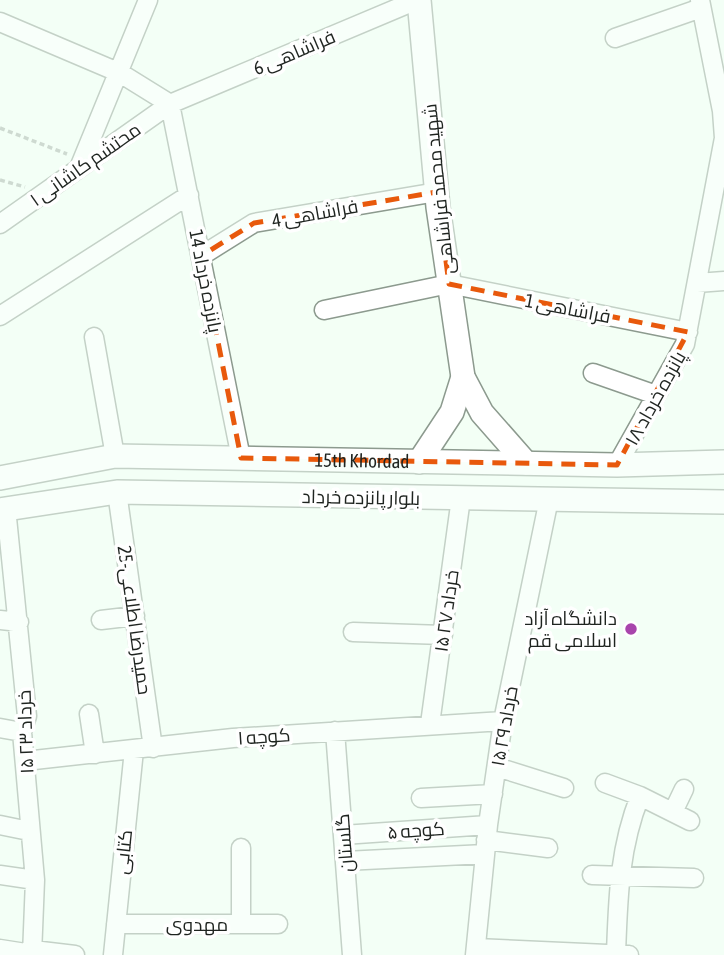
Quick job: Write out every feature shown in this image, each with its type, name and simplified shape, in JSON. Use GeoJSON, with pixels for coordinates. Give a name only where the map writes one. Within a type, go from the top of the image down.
{"type":"FeatureCollection","features":[{"type":"Feature","properties":{"kind":"main road","name":"شهید محمد فراشاهی"},"geometry":{"type":"LineString","coordinates":[[418,0],[437,192],[463,377]]}},
{"type":"Feature","properties":{"kind":"main road"},"geometry":{"type":"LineString","coordinates":[[419,461],[452,412],[463,377]]}},
{"type":"Feature","properties":{"kind":"main road"},"geometry":{"type":"LineString","coordinates":[[463,377],[482,413],[526,463]]}},
{"type":"Feature","properties":{"kind":"main road","name":"15th Khordad"},"geometry":{"type":"LineString","coordinates":[[0,478],[115,456],[617,465],[724,462]]}},
{"type":"Feature","properties":{"kind":"main road","name":"بلوار پانزده خرداد"},"geometry":{"type":"LineString","coordinates":[[3,509],[117,492],[724,502]]}},
{"type":"Feature","properties":{"kind":"street"},"geometry":{"type":"LineString","coordinates":[[79,168],[148,0]]}},
{"type":"Feature","properties":{"kind":"street","name":"فراشاهی 6"},"geometry":{"type":"LineString","coordinates":[[170,104],[418,0]]}},
{"type":"Feature","properties":{"kind":"street"},"geometry":{"type":"LineString","coordinates":[[615,38],[700,4]]}},
{"type":"Feature","properties":{"kind":"street","name":"پانزده خرداد ۱۸"},"geometry":{"type":"LineString","coordinates":[[617,465],[685,344],[722,163],[722,111],[700,4]]}},
{"type":"Feature","properties":{"kind":"street"},"geometry":{"type":"LineString","coordinates":[[0,22],[120,72],[170,104]]}},
{"type":"Feature","properties":{"kind":"street","name":"محتشم کاشانی ۱"},"geometry":{"type":"LineString","coordinates":[[0,223],[170,104]]}},
{"type":"Feature","properties":{"kind":"street","name":"پانزده خرداد 14"},"geometry":{"type":"LineString","coordinates":[[170,104],[241,458]]}},
{"type":"Feature","properties":{"kind":"street","name":"فراشاهی 4"},"geometry":{"type":"LineString","coordinates":[[201,256],[254,223],[437,192]]}},
{"type":"Feature","properties":{"kind":"street"},"geometry":{"type":"LineString","coordinates":[[0,316],[189,195]]}},
{"type":"Feature","properties":{"kind":"street"},"geometry":{"type":"LineString","coordinates":[[697,283],[724,281]]}},
{"type":"Feature","properties":{"kind":"street"},"geometry":{"type":"LineString","coordinates":[[324,310],[449,284]]}},
{"type":"Feature","properties":{"kind":"street","name":"فراشاهی 1"},"geometry":{"type":"LineString","coordinates":[[449,284],[688,332]]}},
{"type":"Feature","properties":{"kind":"street"},"geometry":{"type":"LineString","coordinates":[[93,337],[115,456]]}},
{"type":"Feature","properties":{"kind":"street"},"geometry":{"type":"LineString","coordinates":[[593,373],[656,395]]}},
{"type":"Feature","properties":{"kind":"street","name":"حمیدرضا اطلاعی-25"},"geometry":{"type":"LineString","coordinates":[[117,492],[153,748]]}},
{"type":"Feature","properties":{"kind":"street","name":"۱۵ خرداد ۲۷"},"geometry":{"type":"LineString","coordinates":[[430,724],[461,498]]}},
{"type":"Feature","properties":{"kind":"street","name":"۱۵ خرداد ۲۹"},"geometry":{"type":"LineString","coordinates":[[476,951],[486,840],[503,721],[549,499]]}},
{"type":"Feature","properties":{"kind":"street","name":"۱۵ خرداد ۲۳"},"geometry":{"type":"LineString","coordinates":[[3,509],[19,622],[27,716],[22,732],[35,880],[32,953]]}},
{"type":"Feature","properties":{"kind":"street"},"geometry":{"type":"LineString","coordinates":[[101,620],[135,616]]}},
{"type":"Feature","properties":{"kind":"street"},"geometry":{"type":"LineString","coordinates":[[0,620],[19,622]]}},
{"type":"Feature","properties":{"kind":"street"},"geometry":{"type":"LineString","coordinates":[[353,632],[443,635]]}},
{"type":"Feature","properties":{"kind":"street"},"geometry":{"type":"LineString","coordinates":[[89,714],[95,754]]}},
{"type":"Feature","properties":{"kind":"street","name":"کوچه ۱"},"geometry":{"type":"LineString","coordinates":[[25,761],[335,731],[503,721]]}},
{"type":"Feature","properties":{"kind":"street"},"geometry":{"type":"LineString","coordinates":[[0,728],[22,732]]}},
{"type":"Feature","properties":{"kind":"street","name":"گلستان"},"geometry":{"type":"LineString","coordinates":[[335,731],[352,955]]}},
{"type":"Feature","properties":{"kind":"street","name":"کتابی"},"geometry":{"type":"LineString","coordinates":[[113,955],[134,750]]}},
{"type":"Feature","properties":{"kind":"street"},"geometry":{"type":"LineString","coordinates":[[497,767],[564,788]]}},
{"type":"Feature","properties":{"kind":"street"},"geometry":{"type":"LineString","coordinates":[[605,783],[640,796],[691,821]]}},
{"type":"Feature","properties":{"kind":"street"},"geometry":{"type":"LineString","coordinates":[[673,812],[684,789]]}},
{"type":"Feature","properties":{"kind":"street"},"geometry":{"type":"LineString","coordinates":[[421,798],[493,794]]}},
{"type":"Feature","properties":{"kind":"street"},"geometry":{"type":"LineString","coordinates":[[476,951],[622,955],[618,878],[627,828],[640,796]]}},
{"type":"Feature","properties":{"kind":"street"},"geometry":{"type":"LineString","coordinates":[[0,825],[29,831]]}},
{"type":"Feature","properties":{"kind":"street","name":"کوچه ۵"},"geometry":{"type":"LineString","coordinates":[[343,835],[486,840]]}},
{"type":"Feature","properties":{"kind":"street"},"geometry":{"type":"LineString","coordinates":[[486,840],[548,848]]}},
{"type":"Feature","properties":{"kind":"street","name":"کوچه ۵"},"geometry":{"type":"LineString","coordinates":[[345,861],[486,840]]}},
{"type":"Feature","properties":{"kind":"street"},"geometry":{"type":"LineString","coordinates":[[241,848],[241,924]]}},
{"type":"Feature","properties":{"kind":"street"},"geometry":{"type":"LineString","coordinates":[[0,875],[35,880]]}},
{"type":"Feature","properties":{"kind":"street"},"geometry":{"type":"LineString","coordinates":[[592,875],[618,878],[694,878]]}},
{"type":"Feature","properties":{"kind":"street","name":"مهدوی"},"geometry":{"type":"LineString","coordinates":[[116,924],[278,924]]}},
{"type":"Feature","properties":{"kind":"street"},"geometry":{"type":"LineString","coordinates":[[0,948],[75,955]]}},
{"type":"Feature","properties":{"kind":"path"},"geometry":{"type":"LineString","coordinates":[[0,128],[71,155],[60,163]]}},
{"type":"Feature","properties":{"kind":"path"},"geometry":{"type":"LineString","coordinates":[[17,193],[37,179]]}},
{"type":"Feature","properties":{"kind":"path"},"geometry":{"type":"LineString","coordinates":[[0,180],[25,187]]}},
{"type":"Feature","properties":{"kind":"highlighted area"},"geometry":{"type":"Polygon","coordinates":[[[437,192],[449,284],[688,332],[617,465],[241,458],[201,256],[254,223],[437,192]]]}},
{"type":"Feature","properties":{"kind":"place","name":"دانشگاه آزاد اسلامی قم"},"geometry":{"type":"Point","coordinates":[631,629]}}]}
